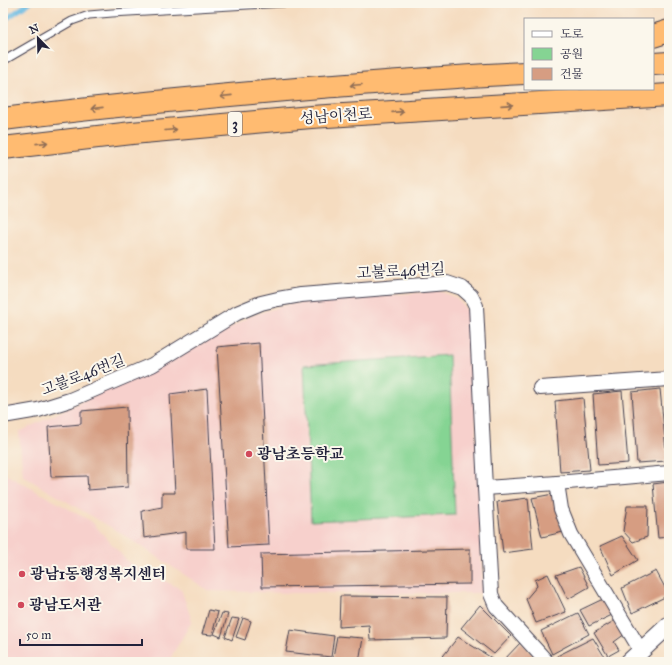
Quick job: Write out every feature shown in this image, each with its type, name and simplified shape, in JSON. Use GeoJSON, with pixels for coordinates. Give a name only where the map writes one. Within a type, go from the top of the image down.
{"type":"FeatureCollection","features":[{"type":"Feature","properties":{"kind":"highway"},"geometry":{"type":"LineString","coordinates":[[654,36],[669,31]]}},
{"type":"Feature","properties":{"kind":"highway"},"geometry":{"type":"LineString","coordinates":[[654,64],[669,63]]}},
{"type":"Feature","properties":{"kind":"highway","name":"성남이천로"},"geometry":{"type":"LineString","coordinates":[[3,119],[248,93],[464,76],[524,73]]}},
{"type":"Feature","properties":{"kind":"highway","name":"성남이천로"},"geometry":{"type":"LineString","coordinates":[[3,148],[132,133],[311,117],[669,95]]}},
{"type":"Feature","properties":{"kind":"street","name":"고불로46번길"},"geometry":{"type":"LineString","coordinates":[[3,416],[38,410],[70,400],[129,376],[152,365],[237,313],[261,303],[301,295],[447,283],[462,288],[471,296],[476,306],[491,594],[496,606],[547,662]]}},
{"type":"Feature","properties":{"kind":"street"},"geometry":{"type":"LineString","coordinates":[[540,388],[669,378]]}},
{"type":"Feature","properties":{"kind":"street"},"geometry":{"type":"LineString","coordinates":[[485,488],[669,473]]}},
{"type":"Feature","properties":{"kind":"street"},"geometry":{"type":"LineString","coordinates":[[558,483],[561,509],[571,534],[635,656],[669,625]]}},
{"type":"Feature","properties":{"kind":"lane"},"geometry":{"type":"LineString","coordinates":[[3,61],[72,21],[89,15],[284,3]]}},
{"type":"Feature","properties":{"kind":"shaded area","name":"광남초등학교"},"geometry":{"type":"Polygon","coordinates":[[[439,291],[456,298],[471,315],[483,593],[292,593],[209,591],[119,532],[23,476],[19,432],[221,334],[250,316],[289,304],[439,291]]]}},
{"type":"Feature","properties":{"kind":"shaded area"},"geometry":{"type":"Polygon","coordinates":[[[3,473],[91,521],[129,563],[181,589],[192,621],[168,662],[3,662],[3,473]]]}},
{"type":"Feature","properties":{"kind":"green space"},"geometry":{"type":"Polygon","coordinates":[[[449,355],[455,515],[311,521],[304,365],[449,355]]]}},
{"type":"Feature","properties":{"kind":"building"},"geometry":{"type":"Polygon","coordinates":[[[259,343],[269,545],[229,547],[217,347],[259,343]]]}},
{"type":"Feature","properties":{"kind":"building"},"geometry":{"type":"Polygon","coordinates":[[[207,389],[215,549],[186,549],[186,532],[144,538],[142,511],[162,507],[162,493],[175,493],[170,394],[207,389]]]}},
{"type":"Feature","properties":{"kind":"building"},"geometry":{"type":"Polygon","coordinates":[[[660,389],[667,461],[637,463],[632,392],[660,389]]]}},
{"type":"Feature","properties":{"kind":"building"},"geometry":{"type":"Polygon","coordinates":[[[622,391],[628,463],[598,465],[593,394],[622,391]]]}},
{"type":"Feature","properties":{"kind":"building"},"geometry":{"type":"Polygon","coordinates":[[[583,398],[590,470],[560,472],[555,401],[583,398]]]}},
{"type":"Feature","properties":{"kind":"building"},"geometry":{"type":"Polygon","coordinates":[[[127,407],[128,487],[88,490],[87,476],[51,477],[48,427],[81,424],[81,411],[127,407]]]}},
{"type":"Feature","properties":{"kind":"building"},"geometry":{"type":"Polygon","coordinates":[[[669,482],[669,537],[658,538],[653,484],[669,482]]]}},
{"type":"Feature","properties":{"kind":"building"},"geometry":{"type":"Polygon","coordinates":[[[553,494],[563,532],[542,537],[532,498],[553,494]]]}},
{"type":"Feature","properties":{"kind":"building"},"geometry":{"type":"Polygon","coordinates":[[[528,498],[533,549],[503,553],[497,502],[528,498]]]}},
{"type":"Feature","properties":{"kind":"building"},"geometry":{"type":"Polygon","coordinates":[[[627,506],[648,506],[647,537],[633,542],[623,531],[627,506]]]}},
{"type":"Feature","properties":{"kind":"building"},"geometry":{"type":"Polygon","coordinates":[[[622,536],[638,560],[613,575],[600,546],[622,536]]]}},
{"type":"Feature","properties":{"kind":"building"},"geometry":{"type":"Polygon","coordinates":[[[470,549],[470,584],[262,587],[261,554],[470,549]]]}},
{"type":"Feature","properties":{"kind":"building"},"geometry":{"type":"Polygon","coordinates":[[[579,567],[589,587],[568,599],[556,575],[579,567]]]}},
{"type":"Feature","properties":{"kind":"building"},"geometry":{"type":"Polygon","coordinates":[[[656,571],[669,595],[632,613],[622,588],[656,571]]]}},
{"type":"Feature","properties":{"kind":"building"},"geometry":{"type":"Polygon","coordinates":[[[548,574],[566,612],[536,623],[526,599],[537,586],[535,580],[548,574]]]}},
{"type":"Feature","properties":{"kind":"building"},"geometry":{"type":"Polygon","coordinates":[[[340,596],[447,597],[446,638],[370,640],[369,625],[339,627],[340,596]]]}},
{"type":"Feature","properties":{"kind":"building"},"geometry":{"type":"Polygon","coordinates":[[[603,599],[612,615],[589,626],[580,610],[603,599]]]}},
{"type":"Feature","properties":{"kind":"building"},"geometry":{"type":"Polygon","coordinates":[[[480,605],[511,636],[494,654],[461,628],[480,605]]]}},
{"type":"Feature","properties":{"kind":"building"},"geometry":{"type":"Polygon","coordinates":[[[209,610],[218,612],[212,635],[202,634],[209,610]]]}},
{"type":"Feature","properties":{"kind":"building"},"geometry":{"type":"Polygon","coordinates":[[[222,613],[228,614],[221,637],[214,634],[222,613]]]}},
{"type":"Feature","properties":{"kind":"building"},"geometry":{"type":"Polygon","coordinates":[[[578,613],[589,634],[552,654],[541,631],[578,613]]]}},
{"type":"Feature","properties":{"kind":"building"},"geometry":{"type":"Polygon","coordinates":[[[232,618],[239,619],[232,640],[225,637],[232,618]]]}},
{"type":"Feature","properties":{"kind":"building"},"geometry":{"type":"Polygon","coordinates":[[[243,618],[251,621],[245,640],[236,637],[243,618]]]}},
{"type":"Feature","properties":{"kind":"building"},"geometry":{"type":"Polygon","coordinates":[[[617,619],[625,634],[614,642],[619,650],[608,656],[594,633],[617,619]]]}},
{"type":"Feature","properties":{"kind":"building"},"geometry":{"type":"Polygon","coordinates":[[[290,630],[334,636],[331,657],[286,652],[290,630]]]}},
{"type":"Feature","properties":{"kind":"building"},"geometry":{"type":"Polygon","coordinates":[[[337,636],[363,638],[359,662],[332,662],[337,636]]]}},
{"type":"Feature","properties":{"kind":"building"},"geometry":{"type":"Polygon","coordinates":[[[458,637],[495,660],[493,662],[444,662],[440,660],[458,637]]]}},
{"type":"Feature","properties":{"kind":"building"},"geometry":{"type":"Polygon","coordinates":[[[593,638],[607,661],[561,662],[557,656],[593,638]]]}},
{"type":"Feature","properties":{"kind":"building"},"geometry":{"type":"Polygon","coordinates":[[[521,642],[540,662],[502,662],[521,642]]]}},
{"type":"Feature","properties":{"kind":"waterway"},"geometry":{"type":"LineString","coordinates":[[3,21],[29,3]]}},
{"type":"Feature","properties":{"kind":"place","name":"광남초등학교"},"geometry":{"type":"Point","coordinates":[249,454]}},
{"type":"Feature","properties":{"kind":"place","name":"광남1동행정복지센터"},"geometry":{"type":"Point","coordinates":[22,574]}},
{"type":"Feature","properties":{"kind":"place","name":"광남도서관"},"geometry":{"type":"Point","coordinates":[21,605]}}]}
